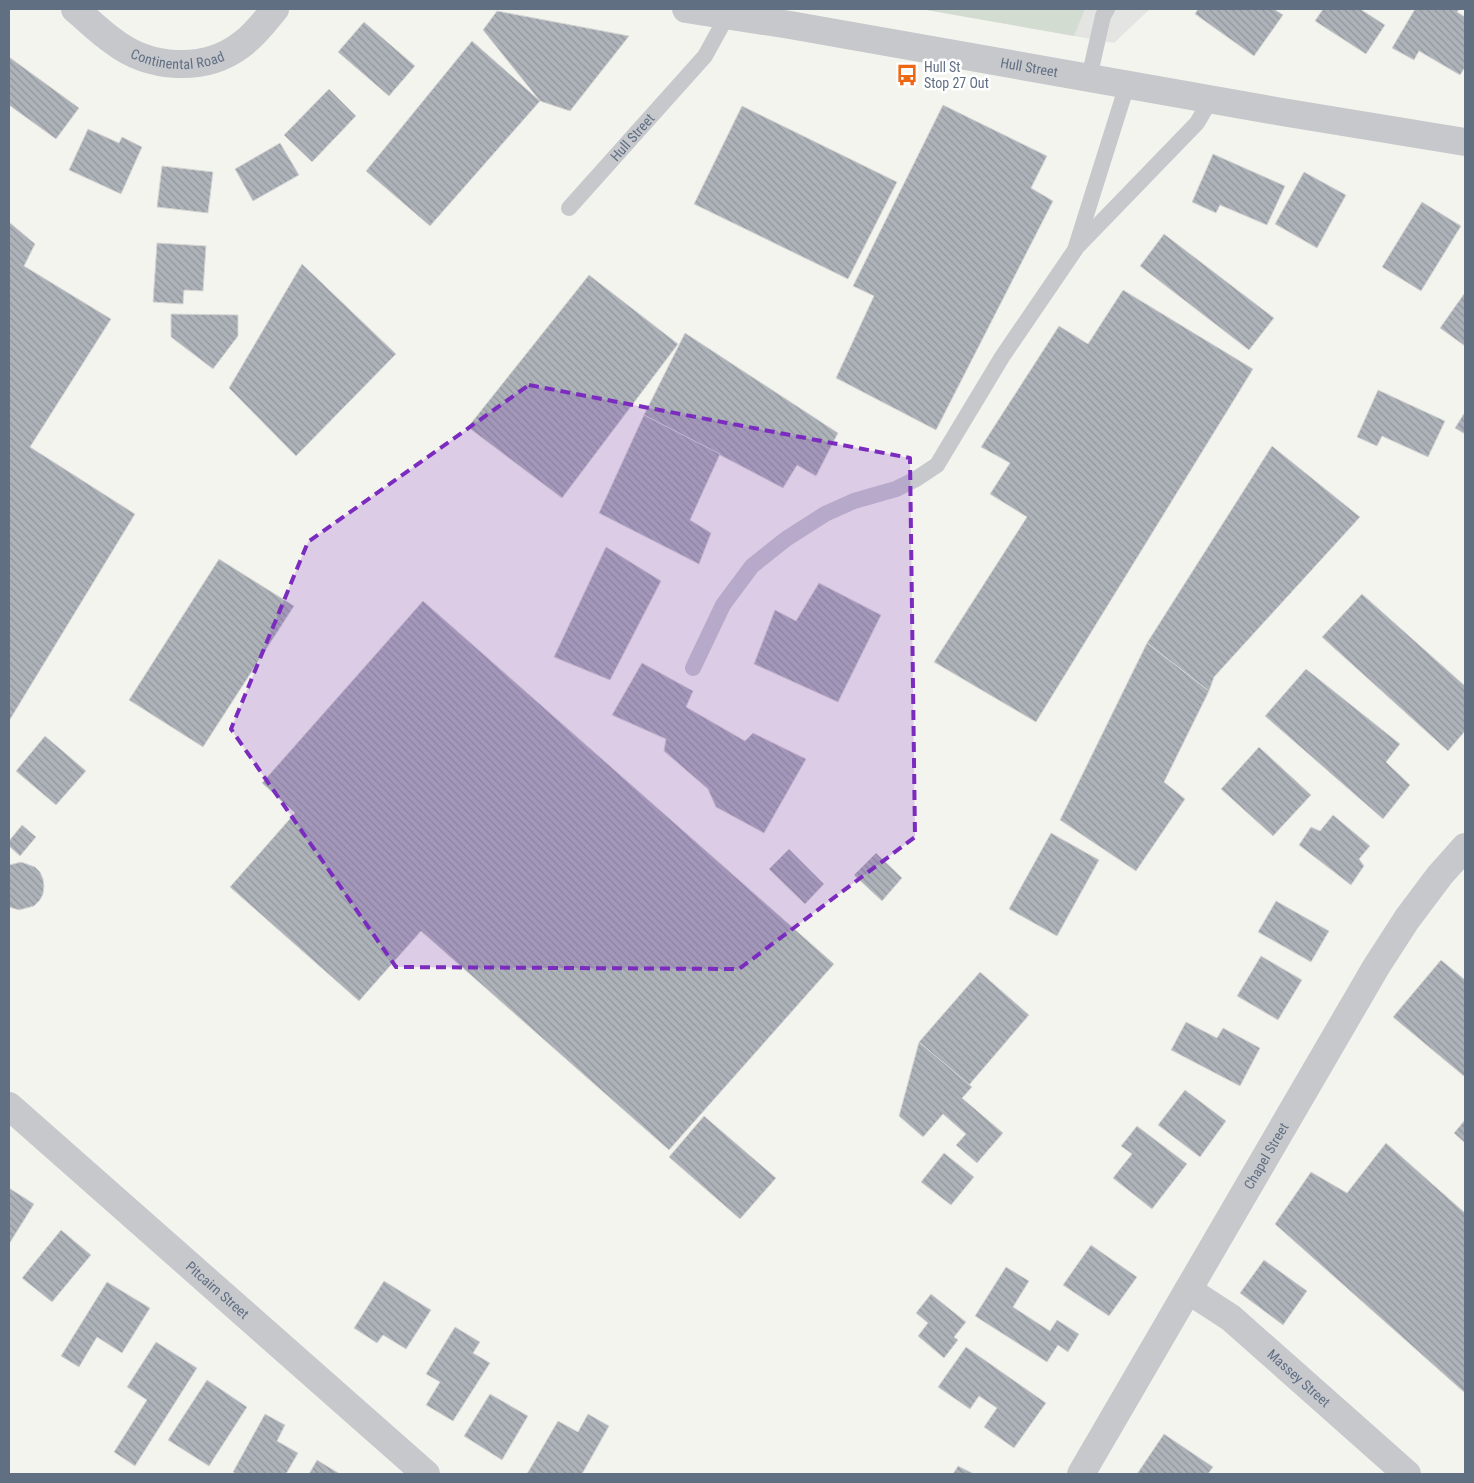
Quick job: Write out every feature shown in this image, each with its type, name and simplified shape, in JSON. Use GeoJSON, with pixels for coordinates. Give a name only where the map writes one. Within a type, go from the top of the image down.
{"type":"FeatureCollection","features":[{"type":"Feature","properties":{"kind":"street","name":"Continental Road"},"geometry":{"type":"LineString","coordinates":[[75,9],[114,42],[138,56],[158,62],[179,65],[202,62],[223,56],[242,45],[258,30],[275,9]]}},
{"type":"Feature","properties":{"kind":"street","name":"Hull Street"},"geometry":{"type":"LineString","coordinates":[[686,9],[727,16],[792,17],[1089,78],[1465,142]]}},
{"type":"Feature","properties":{"kind":"street","name":"Chapel Street"},"geometry":{"type":"LineString","coordinates":[[1081,1474],[1381,959],[1407,919],[1440,875],[1465,847]]}},
{"type":"Feature","properties":{"kind":"street","name":"Pitcairn Street"},"geometry":{"type":"LineString","coordinates":[[9,1106],[426,1474]]}},
{"type":"Feature","properties":{"kind":"street","name":"Massey Street"},"geometry":{"type":"LineString","coordinates":[[1188,1290],[1231,1318],[1407,1474]]}},
{"type":"Feature","properties":{"kind":"lane"},"geometry":{"type":"LineString","coordinates":[[1089,78],[1103,16],[1107,9]]}},
{"type":"Feature","properties":{"kind":"lane","name":"Hull Street"},"geometry":{"type":"LineString","coordinates":[[568,208],[705,56],[727,16]]}},
{"type":"Feature","properties":{"kind":"lane"},"geometry":{"type":"LineString","coordinates":[[1075,250],[1128,84]]}},
{"type":"Feature","properties":{"kind":"lane"},"geometry":{"type":"LineString","coordinates":[[692,668],[723,605],[752,566],[786,539],[825,514],[854,501],[896,489],[936,466],[1002,357],[1075,250],[1197,123],[1211,99]]}},
{"type":"Feature","properties":{"kind":"highlighted area"},"geometry":{"type":"Polygon","coordinates":[[[529,385],[910,458],[915,837],[739,969],[396,967],[231,729],[308,542],[529,385]]]}},
{"type":"Feature","properties":{"kind":"shaded area"},"geometry":{"type":"Polygon","coordinates":[[[921,9],[1150,9],[1114,43],[921,9]]]}},
{"type":"Feature","properties":{"kind":"shaded area"},"geometry":{"type":"Polygon","coordinates":[[[921,9],[1085,9],[1074,36],[921,9]]]}},
{"type":"Feature","properties":{"kind":"building"},"geometry":{"type":"Polygon","coordinates":[[[1198,9],[1274,9],[1283,15],[1254,56],[1195,14],[1198,9]]]}},
{"type":"Feature","properties":{"kind":"building"},"geometry":{"type":"Polygon","coordinates":[[[1323,9],[1360,9],[1385,25],[1366,54],[1315,21],[1323,9]]]}},
{"type":"Feature","properties":{"kind":"building"},"geometry":{"type":"Polygon","coordinates":[[[1415,9],[1459,9],[1457,12],[1465,17],[1465,67],[1460,75],[1419,51],[1414,60],[1392,48],[1415,9]]]}},
{"type":"Feature","properties":{"kind":"building"},"geometry":{"type":"Polygon","coordinates":[[[497,11],[629,36],[570,111],[540,101],[483,30],[497,11]]]}},
{"type":"Feature","properties":{"kind":"building"},"geometry":{"type":"Polygon","coordinates":[[[364,22],[415,66],[389,96],[338,52],[364,22]]]}},
{"type":"Feature","properties":{"kind":"building"},"geometry":{"type":"Polygon","coordinates":[[[472,41],[540,101],[430,226],[366,171],[472,41]]]}},
{"type":"Feature","properties":{"kind":"building"},"geometry":{"type":"Polygon","coordinates":[[[9,57],[79,108],[56,139],[9,105],[9,57]]]}},
{"type":"Feature","properties":{"kind":"building"},"geometry":{"type":"Polygon","coordinates":[[[329,89],[356,116],[312,162],[284,135],[329,89]]]}},
{"type":"Feature","properties":{"kind":"building"},"geometry":{"type":"Polygon","coordinates":[[[943,105],[1047,156],[1031,188],[1053,201],[936,430],[836,378],[874,296],[853,286],[943,105]]]}},
{"type":"Feature","properties":{"kind":"building"},"geometry":{"type":"Polygon","coordinates":[[[742,106],[897,182],[848,279],[694,204],[742,106]]]}},
{"type":"Feature","properties":{"kind":"building"},"geometry":{"type":"Polygon","coordinates":[[[88,129],[119,143],[122,137],[142,147],[121,194],[69,170],[88,129]]]}},
{"type":"Feature","properties":{"kind":"building"},"geometry":{"type":"Polygon","coordinates":[[[280,143],[299,175],[253,201],[235,169],[280,143]]]}},
{"type":"Feature","properties":{"kind":"building"},"geometry":{"type":"Polygon","coordinates":[[[1213,154],[1285,186],[1267,225],[1220,205],[1216,213],[1192,202],[1213,154]]]}},
{"type":"Feature","properties":{"kind":"building"},"geometry":{"type":"Polygon","coordinates":[[[162,166],[213,172],[208,213],[157,207],[162,166]]]}},
{"type":"Feature","properties":{"kind":"building"},"geometry":{"type":"Polygon","coordinates":[[[1304,172],[1346,195],[1317,248],[1275,224],[1304,172]]]}},
{"type":"Feature","properties":{"kind":"building"},"geometry":{"type":"Polygon","coordinates":[[[1422,202],[1461,226],[1421,291],[1382,267],[1422,202]]]}},
{"type":"Feature","properties":{"kind":"building"},"geometry":{"type":"Polygon","coordinates":[[[9,222],[35,244],[24,266],[111,319],[30,447],[135,514],[9,721],[9,222]]]}},
{"type":"Feature","properties":{"kind":"building"},"geometry":{"type":"Polygon","coordinates":[[[1164,234],[1274,318],[1249,350],[1140,266],[1164,234]]]}},
{"type":"Feature","properties":{"kind":"building"},"geometry":{"type":"Polygon","coordinates":[[[157,243],[206,246],[203,291],[184,290],[183,304],[153,302],[157,243]]]}},
{"type":"Feature","properties":{"kind":"building"},"geometry":{"type":"Polygon","coordinates":[[[302,264],[396,354],[296,456],[229,388],[302,264]]]}},
{"type":"Feature","properties":{"kind":"building"},"geometry":{"type":"Polygon","coordinates":[[[589,275],[678,344],[562,498],[468,427],[589,275]]]}},
{"type":"Feature","properties":{"kind":"building"},"geometry":{"type":"Polygon","coordinates":[[[1123,290],[1253,369],[1036,722],[934,662],[1027,517],[990,494],[1010,463],[981,447],[1059,326],[1088,344],[1123,290]]]}},
{"type":"Feature","properties":{"kind":"building"},"geometry":{"type":"Polygon","coordinates":[[[1465,295],[1465,346],[1440,328],[1465,295]]]}},
{"type":"Feature","properties":{"kind":"building"},"geometry":{"type":"Polygon","coordinates":[[[171,314],[238,315],[238,336],[213,369],[171,337],[171,314]]]}},
{"type":"Feature","properties":{"kind":"building"},"geometry":{"type":"Polygon","coordinates":[[[685,333],[838,433],[816,476],[797,465],[783,488],[644,415],[685,333]]]}},
{"type":"Feature","properties":{"kind":"building"},"geometry":{"type":"Polygon","coordinates":[[[1378,390],[1445,421],[1428,457],[1382,436],[1377,446],[1357,437],[1378,390]]]}},
{"type":"Feature","properties":{"kind":"building"},"geometry":{"type":"Polygon","coordinates":[[[1465,412],[1465,434],[1455,428],[1465,412]]]}},
{"type":"Feature","properties":{"kind":"building"},"geometry":{"type":"Polygon","coordinates":[[[644,415],[720,454],[690,520],[711,533],[699,564],[599,513],[644,415]]]}},
{"type":"Feature","properties":{"kind":"building"},"geometry":{"type":"Polygon","coordinates":[[[1272,446],[1360,517],[1214,677],[1209,691],[1147,643],[1272,446]]]}},
{"type":"Feature","properties":{"kind":"building"},"geometry":{"type":"Polygon","coordinates":[[[606,547],[661,581],[610,680],[554,657],[606,547]]]}},
{"type":"Feature","properties":{"kind":"building"},"geometry":{"type":"Polygon","coordinates":[[[219,559],[294,606],[203,747],[129,700],[219,559]]]}},
{"type":"Feature","properties":{"kind":"building"},"geometry":{"type":"Polygon","coordinates":[[[819,583],[881,615],[838,702],[754,664],[775,610],[796,621],[819,583]]]}},
{"type":"Feature","properties":{"kind":"building"},"geometry":{"type":"Polygon","coordinates":[[[1362,594],[1465,686],[1465,731],[1448,751],[1322,637],[1362,594]]]}},
{"type":"Feature","properties":{"kind":"building"},"geometry":{"type":"Polygon","coordinates":[[[423,601],[834,964],[669,1150],[421,931],[359,1001],[230,887],[295,813],[262,783],[423,601]]]}},
{"type":"Feature","properties":{"kind":"building"},"geometry":{"type":"Polygon","coordinates":[[[1147,643],[1209,691],[1164,782],[1185,799],[1136,871],[1060,820],[1147,643]]]}},
{"type":"Feature","properties":{"kind":"building"},"geometry":{"type":"Polygon","coordinates":[[[642,663],[693,691],[686,707],[745,741],[753,733],[806,759],[764,833],[716,807],[708,789],[664,751],[666,739],[612,715],[642,663]]]}},
{"type":"Feature","properties":{"kind":"building"},"geometry":{"type":"Polygon","coordinates":[[[1306,669],[1400,744],[1386,762],[1410,785],[1383,819],[1265,716],[1306,669]]]}},
{"type":"Feature","properties":{"kind":"building"},"geometry":{"type":"Polygon","coordinates":[[[45,736],[86,771],[56,805],[16,771],[45,736]]]}},
{"type":"Feature","properties":{"kind":"building"},"geometry":{"type":"Polygon","coordinates":[[[1259,747],[1311,795],[1273,836],[1221,789],[1259,747]]]}},
{"type":"Feature","properties":{"kind":"building"},"geometry":{"type":"Polygon","coordinates":[[[1333,815],[1370,846],[1359,859],[1364,866],[1351,885],[1299,845],[1311,827],[1320,831],[1333,815]]]}},
{"type":"Feature","properties":{"kind":"building"},"geometry":{"type":"Polygon","coordinates":[[[22,825],[36,837],[20,856],[9,846],[9,841],[22,825]]]}},
{"type":"Feature","properties":{"kind":"building"},"geometry":{"type":"Polygon","coordinates":[[[1051,833],[1099,860],[1057,936],[1009,909],[1051,833]]]}},
{"type":"Feature","properties":{"kind":"building"},"geometry":{"type":"Polygon","coordinates":[[[789,849],[824,884],[805,904],[769,869],[789,849]]]}},
{"type":"Feature","properties":{"kind":"building"},"geometry":{"type":"Polygon","coordinates":[[[876,853],[902,878],[882,901],[854,875],[876,853]]]}},
{"type":"Feature","properties":{"kind":"building"},"geometry":{"type":"Polygon","coordinates":[[[21,862],[35,867],[40,872],[44,886],[40,900],[34,906],[19,910],[9,907],[9,865],[21,862]]]}},
{"type":"Feature","properties":{"kind":"building"},"geometry":{"type":"Polygon","coordinates":[[[1276,901],[1329,931],[1311,962],[1258,932],[1276,901]]]}},
{"type":"Feature","properties":{"kind":"building"},"geometry":{"type":"Polygon","coordinates":[[[1261,956],[1302,980],[1278,1020],[1237,996],[1261,956]]]}},
{"type":"Feature","properties":{"kind":"building"},"geometry":{"type":"Polygon","coordinates":[[[1441,960],[1465,980],[1465,1077],[1393,1017],[1441,960]]]}},
{"type":"Feature","properties":{"kind":"building"},"geometry":{"type":"Polygon","coordinates":[[[980,972],[1029,1015],[969,1085],[919,1042],[980,972]]]}},
{"type":"Feature","properties":{"kind":"building"},"geometry":{"type":"Polygon","coordinates":[[[1186,1022],[1217,1038],[1223,1028],[1260,1048],[1240,1086],[1171,1050],[1186,1022]]]}},
{"type":"Feature","properties":{"kind":"building"},"geometry":{"type":"Polygon","coordinates":[[[919,1042],[972,1087],[962,1098],[1003,1133],[977,1163],[956,1145],[966,1134],[943,1114],[923,1137],[899,1116],[919,1042]]]}},
{"type":"Feature","properties":{"kind":"building"},"geometry":{"type":"Polygon","coordinates":[[[1185,1090],[1226,1121],[1200,1157],[1158,1125],[1185,1090]]]}},
{"type":"Feature","properties":{"kind":"building"},"geometry":{"type":"Polygon","coordinates":[[[704,1116],[776,1178],[740,1219],[669,1157],[704,1116]]]}},
{"type":"Feature","properties":{"kind":"building"},"geometry":{"type":"Polygon","coordinates":[[[1465,1120],[1465,1143],[1454,1133],[1465,1120]]]}},
{"type":"Feature","properties":{"kind":"building"},"geometry":{"type":"Polygon","coordinates":[[[1137,1126],[1187,1164],[1152,1209],[1113,1178],[1132,1154],[1121,1146],[1137,1126]]]}},
{"type":"Feature","properties":{"kind":"building"},"geometry":{"type":"Polygon","coordinates":[[[1386,1143],[1465,1213],[1465,1393],[1275,1224],[1311,1172],[1347,1193],[1386,1143]]]}},
{"type":"Feature","properties":{"kind":"building"},"geometry":{"type":"Polygon","coordinates":[[[944,1153],[974,1177],[951,1205],[921,1182],[944,1153]]]}},
{"type":"Feature","properties":{"kind":"building"},"geometry":{"type":"Polygon","coordinates":[[[9,1188],[34,1204],[9,1244],[9,1188]]]}},
{"type":"Feature","properties":{"kind":"building"},"geometry":{"type":"Polygon","coordinates":[[[61,1230],[91,1255],[52,1302],[22,1278],[61,1230]]]}},
{"type":"Feature","properties":{"kind":"building"},"geometry":{"type":"Polygon","coordinates":[[[1091,1245],[1137,1277],[1109,1316],[1063,1285],[1091,1245]]]}},
{"type":"Feature","properties":{"kind":"building"},"geometry":{"type":"Polygon","coordinates":[[[1264,1260],[1307,1291],[1283,1325],[1240,1293],[1264,1260]]]}},
{"type":"Feature","properties":{"kind":"building"},"geometry":{"type":"Polygon","coordinates":[[[1006,1267],[1029,1281],[1013,1307],[1050,1331],[1057,1320],[1079,1334],[1068,1352],[1058,1345],[1047,1362],[975,1316],[1006,1267]]]}},
{"type":"Feature","properties":{"kind":"building"},"geometry":{"type":"Polygon","coordinates":[[[384,1281],[431,1310],[406,1349],[383,1335],[377,1343],[354,1328],[384,1281]]]}},
{"type":"Feature","properties":{"kind":"building"},"geometry":{"type":"Polygon","coordinates":[[[107,1282],[150,1308],[122,1353],[97,1337],[79,1367],[61,1356],[107,1282]]]}},
{"type":"Feature","properties":{"kind":"building"},"geometry":{"type":"Polygon","coordinates":[[[931,1294],[966,1322],[954,1337],[958,1340],[944,1358],[918,1336],[928,1323],[916,1313],[931,1294]]]}},
{"type":"Feature","properties":{"kind":"building"},"geometry":{"type":"Polygon","coordinates":[[[455,1327],[480,1342],[473,1353],[490,1363],[453,1421],[426,1405],[440,1382],[426,1374],[455,1327]]]}},
{"type":"Feature","properties":{"kind":"building"},"geometry":{"type":"Polygon","coordinates":[[[156,1342],[197,1368],[135,1466],[114,1452],[147,1400],[127,1387],[156,1342]]]}},
{"type":"Feature","properties":{"kind":"building"},"geometry":{"type":"Polygon","coordinates":[[[966,1347],[1046,1403],[1014,1448],[984,1427],[997,1408],[979,1396],[970,1409],[938,1387],[966,1347]]]}},
{"type":"Feature","properties":{"kind":"building"},"geometry":{"type":"Polygon","coordinates":[[[207,1380],[247,1407],[209,1466],[168,1440],[207,1380]]]}},
{"type":"Feature","properties":{"kind":"building"},"geometry":{"type":"Polygon","coordinates":[[[490,1394],[528,1416],[502,1460],[464,1436],[490,1394]]]}},
{"type":"Feature","properties":{"kind":"building"},"geometry":{"type":"Polygon","coordinates":[[[265,1414],[285,1425],[277,1441],[298,1453],[286,1474],[237,1474],[233,1472],[265,1414]]]}},
{"type":"Feature","properties":{"kind":"building"},"geometry":{"type":"Polygon","coordinates":[[[588,1414],[609,1426],[582,1474],[527,1474],[558,1421],[578,1432],[588,1414]]]}},
{"type":"Feature","properties":{"kind":"building"},"geometry":{"type":"Polygon","coordinates":[[[1164,1434],[1213,1467],[1208,1474],[1137,1474],[1164,1434]]]}},
{"type":"Feature","properties":{"kind":"building"},"geometry":{"type":"Polygon","coordinates":[[[317,1460],[340,1474],[309,1474],[317,1460]]]}},
{"type":"Feature","properties":{"kind":"building"},"geometry":{"type":"Polygon","coordinates":[[[958,1466],[974,1474],[953,1474],[958,1466]]]}},
{"type":"Feature","properties":{"kind":"place","name":"Hull St Stop 27 Out"},"geometry":{"type":"Point","coordinates":[907,75]}}]}
